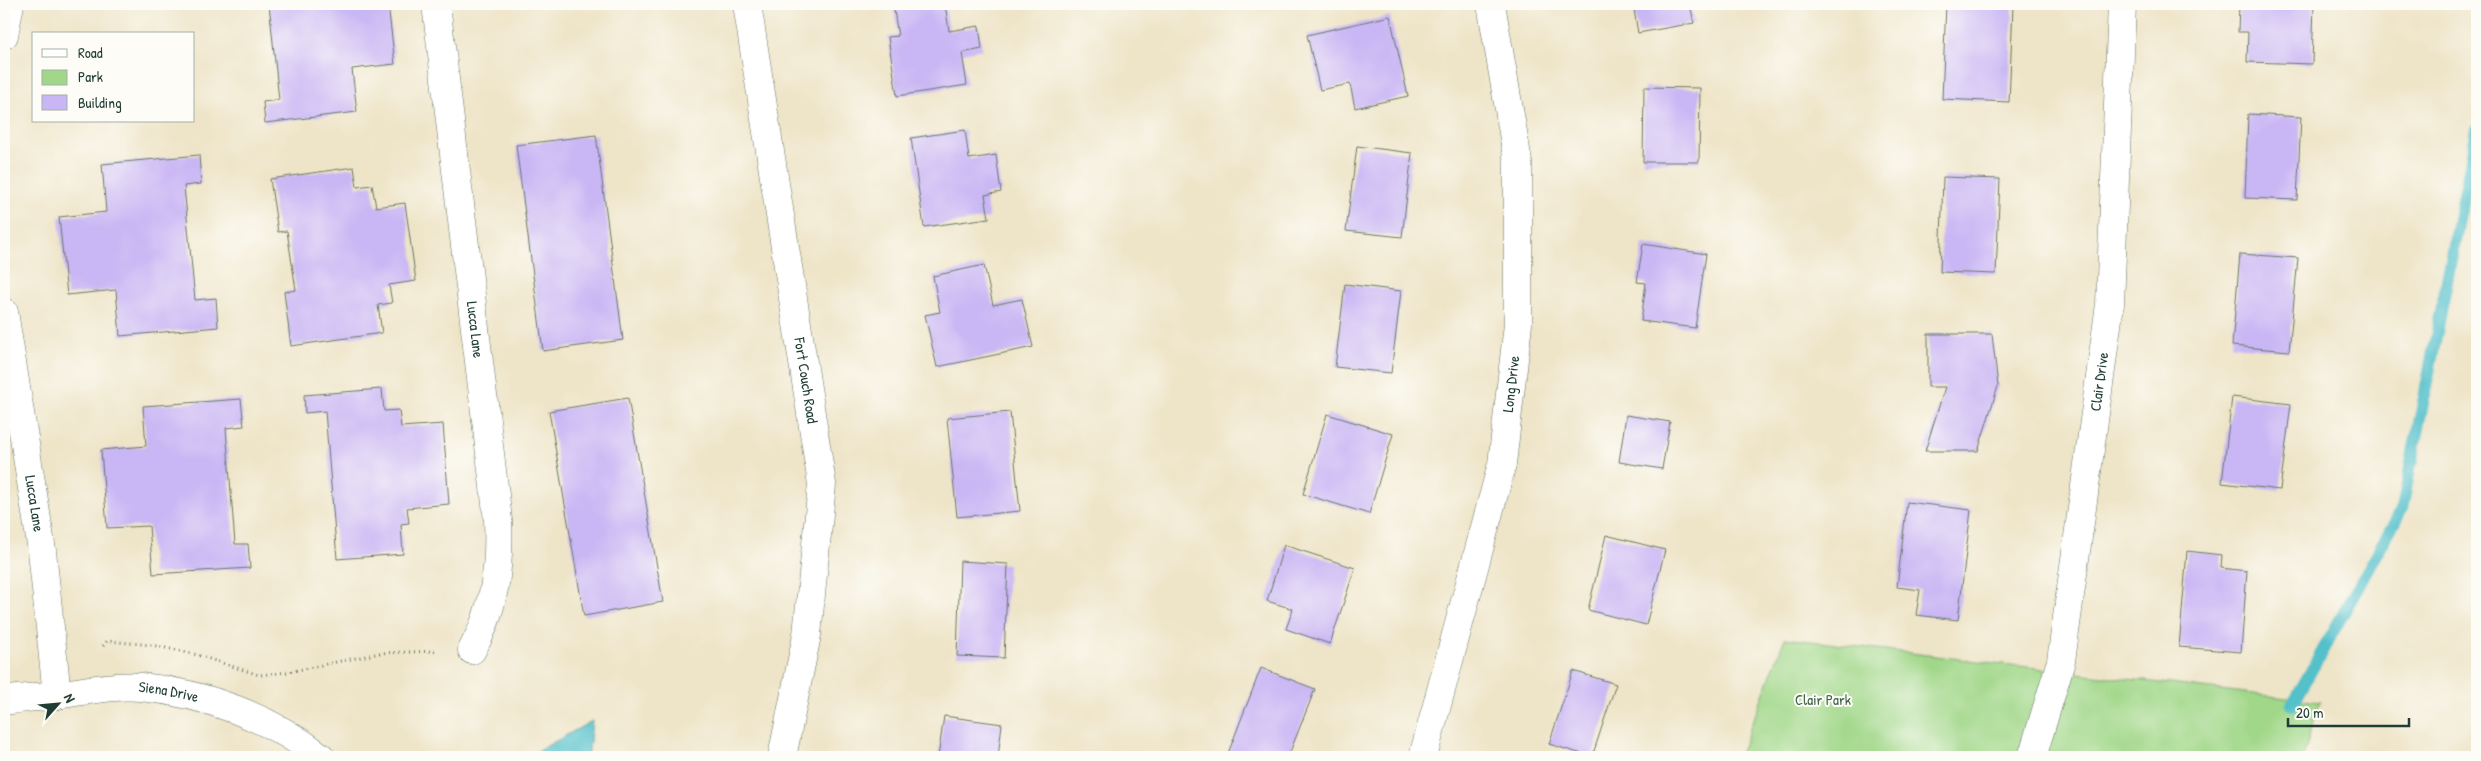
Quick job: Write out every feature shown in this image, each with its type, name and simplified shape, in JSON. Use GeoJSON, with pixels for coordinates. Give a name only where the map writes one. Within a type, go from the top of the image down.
{"type":"FeatureCollection","features":[{"type":"Feature","properties":{"kind":"street"},"geometry":{"type":"LineString","coordinates":[[4,35],[10,4]]}},
{"type":"Feature","properties":{"kind":"street","name":"Lucca Lane"},"geometry":{"type":"LineString","coordinates":[[436,4],[498,520],[497,574],[483,630],[472,650]]}},
{"type":"Feature","properties":{"kind":"street","name":"Fort Couch Road"},"geometry":{"type":"LineString","coordinates":[[747,4],[822,484],[807,635],[782,757]]}},
{"type":"Feature","properties":{"kind":"street","name":"Long Drive"},"geometry":{"type":"LineString","coordinates":[[1423,757],[1502,464],[1518,324],[1518,162],[1491,4]]}},
{"type":"Feature","properties":{"kind":"street","name":"Clair Drive"},"geometry":{"type":"LineString","coordinates":[[2033,754],[2061,661],[2110,304],[2122,4]]}},
{"type":"Feature","properties":{"kind":"street","name":"Lucca Lane"},"geometry":{"type":"LineString","coordinates":[[4,312],[42,551],[57,695]]}},
{"type":"Feature","properties":{"kind":"street","name":"Siena Drive"},"geometry":{"type":"LineString","coordinates":[[4,701],[89,690],[139,687],[177,693],[239,711],[277,730],[321,757]]}},
{"type":"Feature","properties":{"kind":"path"},"geometry":{"type":"LineString","coordinates":[[103,646],[107,641],[152,645],[194,654],[259,675],[288,672],[380,653],[472,650]]}},
{"type":"Feature","properties":{"kind":"green space","name":"Clair Park"},"geometry":{"type":"Polygon","coordinates":[[[1785,638],[2320,702],[2303,757],[1739,757],[1785,638]]]}},
{"type":"Feature","properties":{"kind":"water"},"geometry":{"type":"Polygon","coordinates":[[[592,721],[589,750],[586,757],[527,757],[592,721]]]}},
{"type":"Feature","properties":{"kind":"building"},"geometry":{"type":"Polygon","coordinates":[[[269,4],[388,4],[395,64],[352,69],[357,112],[265,123],[263,102],[279,100],[269,4]]]}},
{"type":"Feature","properties":{"kind":"building"},"geometry":{"type":"Polygon","coordinates":[[[893,4],[945,4],[949,31],[979,26],[982,49],[962,53],[967,85],[897,96],[888,37],[898,36],[893,4]]]}},
{"type":"Feature","properties":{"kind":"building"},"geometry":{"type":"Polygon","coordinates":[[[1633,4],[1690,4],[1694,23],[1638,33],[1633,4]]]}},
{"type":"Feature","properties":{"kind":"building"},"geometry":{"type":"Polygon","coordinates":[[[1946,4],[2013,6],[2009,102],[1942,99],[1946,4]]]}},
{"type":"Feature","properties":{"kind":"building"},"geometry":{"type":"Polygon","coordinates":[[[2239,4],[2314,4],[2312,64],[2247,62],[2248,32],[2238,32],[2239,4]]]}},
{"type":"Feature","properties":{"kind":"building"},"geometry":{"type":"Polygon","coordinates":[[[1390,16],[1408,96],[1355,108],[1350,84],[1320,90],[1307,35],[1390,16]]]}},
{"type":"Feature","properties":{"kind":"building"},"geometry":{"type":"Polygon","coordinates":[[[1644,87],[1700,88],[1699,162],[1643,162],[1644,87]]]}},
{"type":"Feature","properties":{"kind":"building"},"geometry":{"type":"Polygon","coordinates":[[[2248,114],[2301,117],[2297,200],[2245,198],[2248,114]]]}},
{"type":"Feature","properties":{"kind":"building"},"geometry":{"type":"Polygon","coordinates":[[[965,130],[969,159],[996,155],[1001,192],[985,195],[989,218],[924,227],[911,138],[965,130]]]}},
{"type":"Feature","properties":{"kind":"building"},"geometry":{"type":"Polygon","coordinates":[[[596,135],[623,340],[543,351],[516,145],[596,135]]]}},
{"type":"Feature","properties":{"kind":"building"},"geometry":{"type":"Polygon","coordinates":[[[1357,146],[1412,153],[1402,237],[1346,231],[1357,146]]]}},
{"type":"Feature","properties":{"kind":"building"},"geometry":{"type":"Polygon","coordinates":[[[199,155],[201,184],[184,186],[195,300],[216,298],[218,327],[120,336],[116,290],[67,295],[59,217],[106,212],[102,164],[199,155]]]}},
{"type":"Feature","properties":{"kind":"building"},"geometry":{"type":"Polygon","coordinates":[[[354,167],[357,187],[372,185],[376,207],[405,203],[416,281],[389,285],[392,303],[378,305],[382,333],[291,346],[284,292],[296,290],[287,231],[278,232],[270,179],[354,167]]]}},
{"type":"Feature","properties":{"kind":"building"},"geometry":{"type":"Polygon","coordinates":[[[1943,177],[2000,179],[1996,274],[1940,272],[1943,177]]]}},
{"type":"Feature","properties":{"kind":"building"},"geometry":{"type":"Polygon","coordinates":[[[1643,244],[1706,254],[1695,328],[1641,321],[1646,283],[1637,282],[1643,244]]]}},
{"type":"Feature","properties":{"kind":"building"},"geometry":{"type":"Polygon","coordinates":[[[2240,254],[2298,258],[2289,351],[2232,346],[2240,254]]]}},
{"type":"Feature","properties":{"kind":"building"},"geometry":{"type":"Polygon","coordinates":[[[984,265],[993,305],[1022,299],[1033,347],[937,367],[925,315],[940,312],[933,276],[984,265]]]}},
{"type":"Feature","properties":{"kind":"building"},"geometry":{"type":"Polygon","coordinates":[[[1345,284],[1401,291],[1391,373],[1335,367],[1345,284]]]}},
{"type":"Feature","properties":{"kind":"building"},"geometry":{"type":"Polygon","coordinates":[[[1928,334],[1992,334],[1998,386],[1978,451],[1925,451],[1945,387],[1928,387],[1928,334]]]}},
{"type":"Feature","properties":{"kind":"building"},"geometry":{"type":"Polygon","coordinates":[[[382,389],[384,411],[399,410],[401,427],[443,424],[449,504],[407,508],[409,523],[401,524],[403,554],[337,559],[325,411],[305,413],[304,395],[382,389]]]}},
{"type":"Feature","properties":{"kind":"building"},"geometry":{"type":"Polygon","coordinates":[[[2232,397],[2291,404],[2280,490],[2222,483],[2232,397]]]}},
{"type":"Feature","properties":{"kind":"building"},"geometry":{"type":"Polygon","coordinates":[[[628,398],[663,602],[584,616],[549,411],[628,398]]]}},
{"type":"Feature","properties":{"kind":"building"},"geometry":{"type":"Polygon","coordinates":[[[241,399],[244,426],[226,428],[235,544],[248,544],[250,568],[153,574],[149,526],[107,528],[101,450],[146,446],[143,406],[241,399]]]}},
{"type":"Feature","properties":{"kind":"building"},"geometry":{"type":"Polygon","coordinates":[[[1010,412],[1020,511],[957,517],[947,418],[1010,412]]]}},
{"type":"Feature","properties":{"kind":"building"},"geometry":{"type":"Polygon","coordinates":[[[1327,414],[1393,434],[1369,514],[1303,494],[1327,414]]]}},
{"type":"Feature","properties":{"kind":"building"},"geometry":{"type":"Polygon","coordinates":[[[1626,415],[1670,422],[1662,469],[1619,462],[1626,415]]]}},
{"type":"Feature","properties":{"kind":"building"},"geometry":{"type":"Polygon","coordinates":[[[1907,502],[1971,510],[1958,620],[1916,615],[1920,590],[1897,587],[1907,502]]]}},
{"type":"Feature","properties":{"kind":"building"},"geometry":{"type":"Polygon","coordinates":[[[1606,535],[1665,550],[1646,625],[1588,610],[1606,535]]]}},
{"type":"Feature","properties":{"kind":"building"},"geometry":{"type":"Polygon","coordinates":[[[1284,545],[1355,568],[1330,644],[1286,629],[1293,609],[1267,601],[1284,545]]]}},
{"type":"Feature","properties":{"kind":"building"},"geometry":{"type":"Polygon","coordinates":[[[2187,551],[2222,555],[2221,568],[2247,571],[2241,652],[2179,647],[2187,551]]]}},
{"type":"Feature","properties":{"kind":"building"},"geometry":{"type":"Polygon","coordinates":[[[960,561],[1008,564],[1004,658],[957,656],[960,561]]]}},
{"type":"Feature","properties":{"kind":"building"},"geometry":{"type":"Polygon","coordinates":[[[1261,668],[1315,689],[1288,757],[1227,756],[1261,668]]]}},
{"type":"Feature","properties":{"kind":"building"},"geometry":{"type":"Polygon","coordinates":[[[1573,671],[1616,684],[1592,757],[1549,744],[1573,671]]]}},
{"type":"Feature","properties":{"kind":"building"},"geometry":{"type":"Polygon","coordinates":[[[944,716],[1002,724],[998,757],[938,757],[944,716]]]}},
{"type":"Feature","properties":{"kind":"waterway"},"geometry":{"type":"LineString","coordinates":[[2292,705],[2402,509],[2477,129]]}}]}
